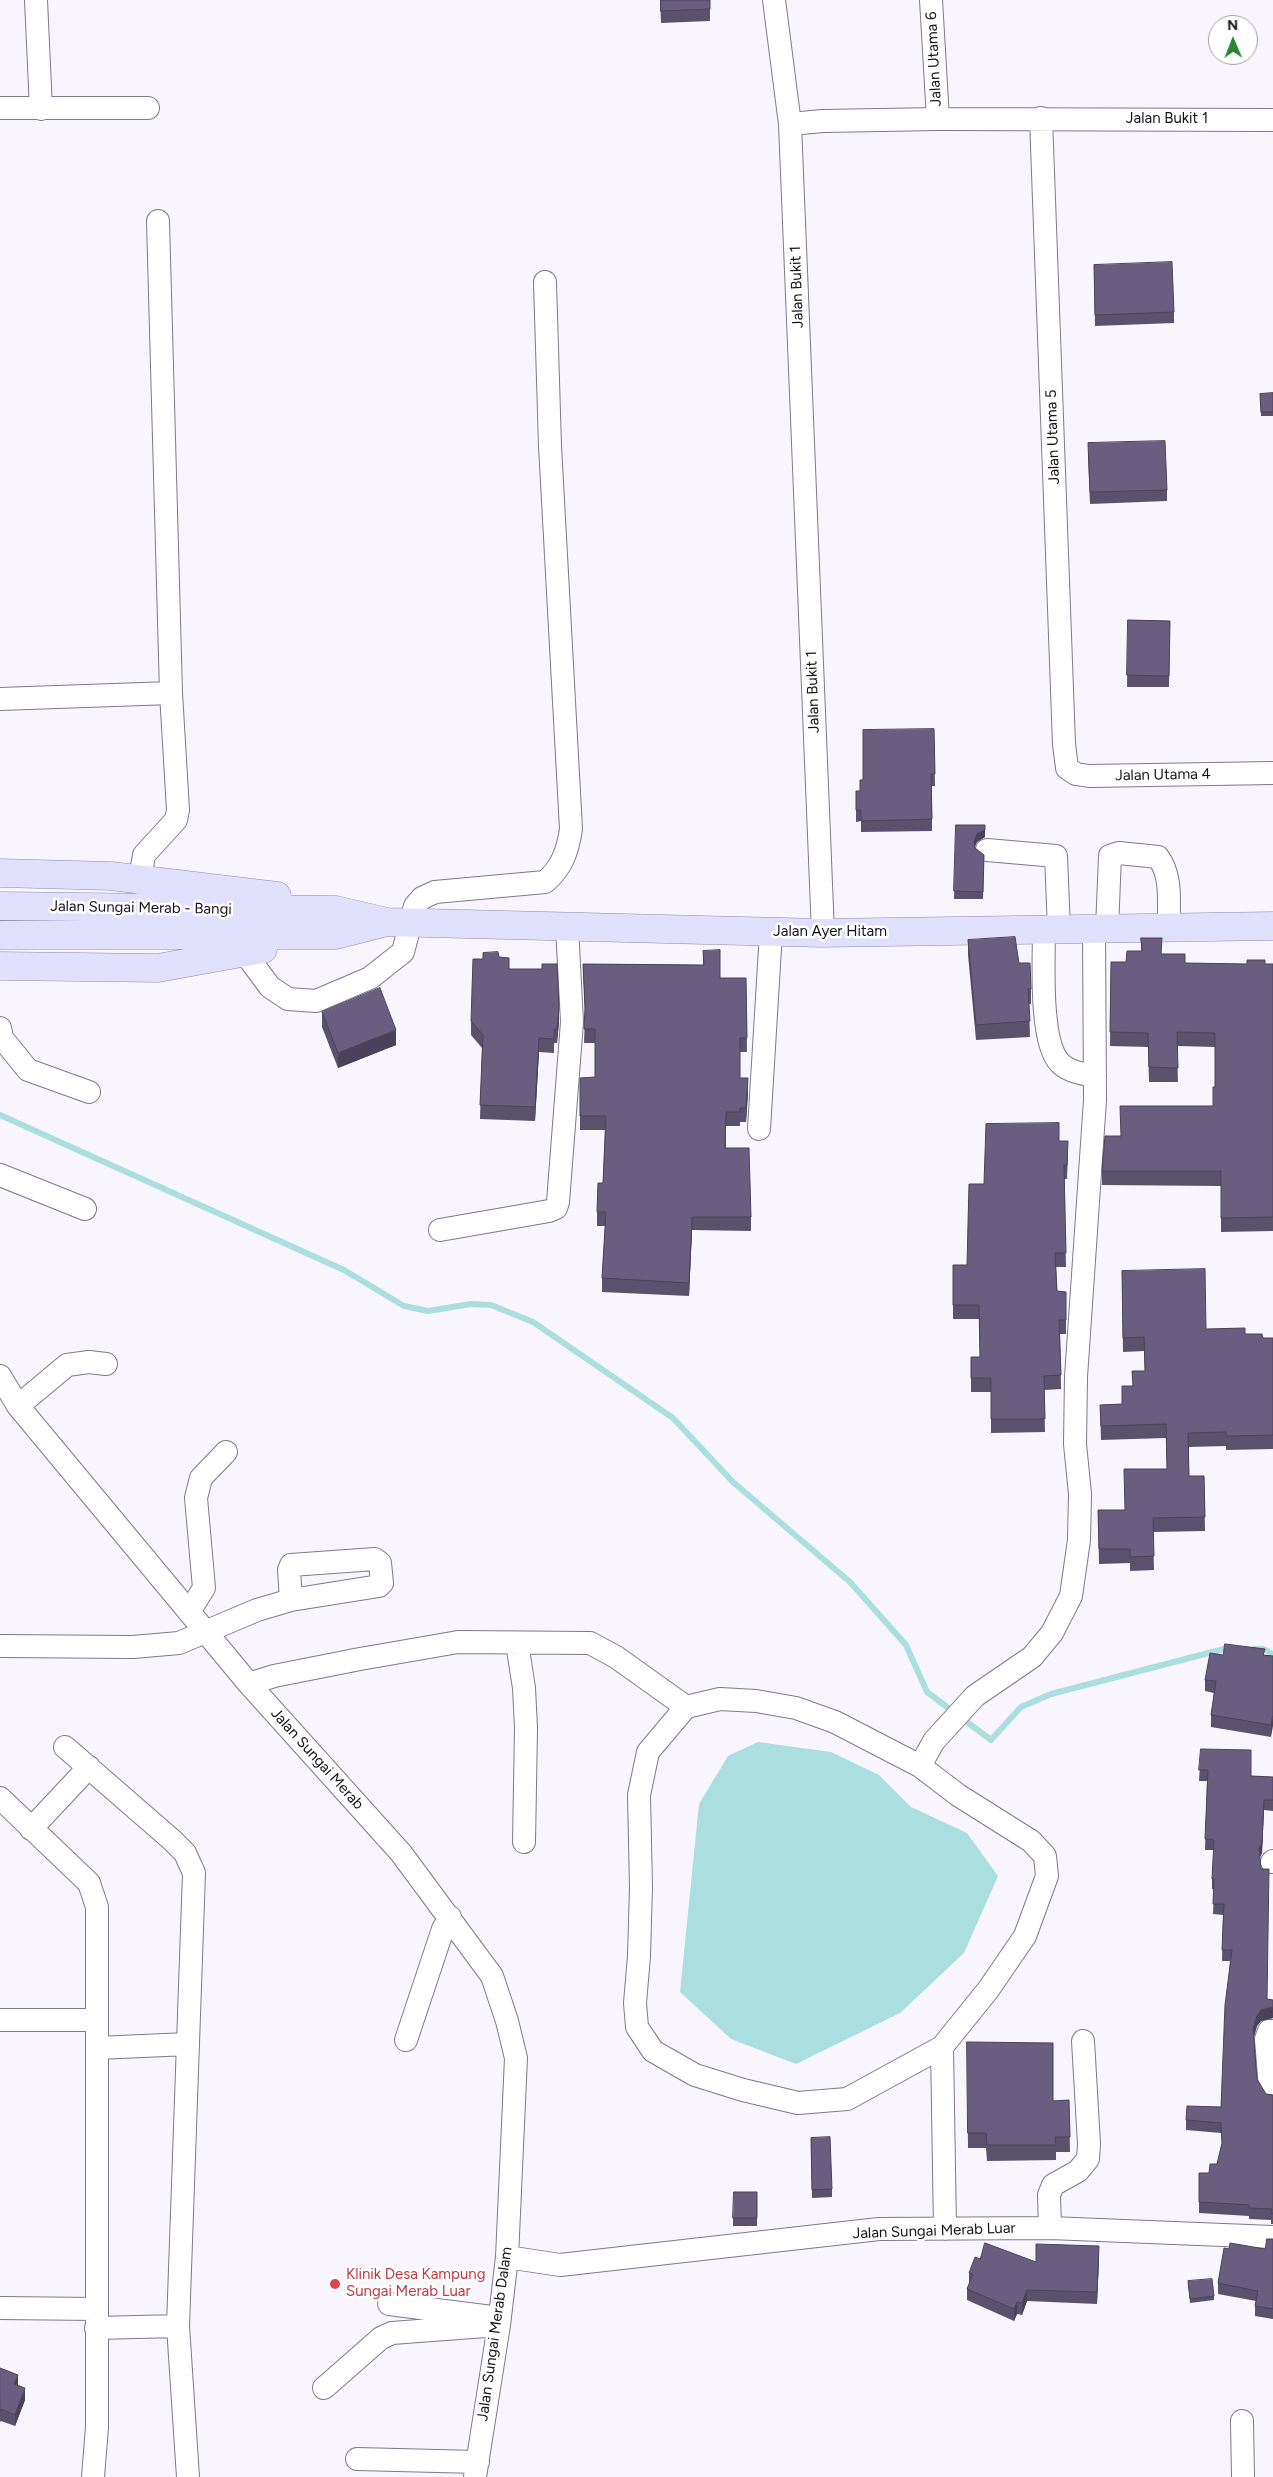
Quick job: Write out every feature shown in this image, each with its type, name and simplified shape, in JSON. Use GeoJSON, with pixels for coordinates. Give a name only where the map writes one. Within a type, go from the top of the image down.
{"type":"FeatureCollection","features":[{"type":"Feature","properties":{"kind":"main road"},"geometry":{"type":"LineString","coordinates":[[0,873],[111,876],[286,897],[336,923]]}},
{"type":"Feature","properties":{"kind":"main road","name":"Jalan Sungai Merab - Bangi"},"geometry":{"type":"LineString","coordinates":[[0,906],[281,923]]}},
{"type":"Feature","properties":{"kind":"main road","name":"Jalan Ayer Hitam"},"geometry":{"type":"LineString","coordinates":[[281,923],[399,922],[823,933],[1273,926]]}},
{"type":"Feature","properties":{"kind":"main road","name":"Jalan Sungai Merab - Bangi"},"geometry":{"type":"LineString","coordinates":[[0,935],[281,923]]}},
{"type":"Feature","properties":{"kind":"main road"},"geometry":{"type":"LineString","coordinates":[[0,966],[158,968],[244,952],[336,923]]}},
{"type":"Feature","properties":{"kind":"street"},"geometry":{"type":"LineString","coordinates":[[36,0],[41,109]]}},
{"type":"Feature","properties":{"kind":"street"},"geometry":{"type":"LineString","coordinates":[[774,0],[790,124]]}},
{"type":"Feature","properties":{"kind":"street","name":"Jalan Utama 6"},"geometry":{"type":"LineString","coordinates":[[931,0],[938,119]]}},
{"type":"Feature","properties":{"kind":"street"},"geometry":{"type":"LineString","coordinates":[[0,108],[148,108]]}},
{"type":"Feature","properties":{"kind":"street","name":"Jalan Bukit 1"},"geometry":{"type":"LineString","coordinates":[[823,933],[790,124],[823,121],[1041,118],[1273,120]]}},
{"type":"Feature","properties":{"kind":"street","name":"Jalan Utama 5"},"geometry":{"type":"LineString","coordinates":[[1041,118],[1065,756]]}},
{"type":"Feature","properties":{"kind":"street"},"geometry":{"type":"LineString","coordinates":[[140,879],[144,855],[176,820],[178,810],[171,693],[158,221]]}},
{"type":"Feature","properties":{"kind":"street"},"geometry":{"type":"LineString","coordinates":[[244,952],[270,987],[288,999],[316,1001],[370,978],[403,952],[399,922],[422,898],[434,892],[545,882],[555,874],[569,846],[571,829],[550,446],[544,282]]}},
{"type":"Feature","properties":{"kind":"street"},"geometry":{"type":"LineString","coordinates":[[0,699],[171,693]]}},
{"type":"Feature","properties":{"kind":"street","name":"Jalan Utama 4"},"geometry":{"type":"LineString","coordinates":[[1065,756],[1067,768],[1076,774],[1089,776],[1273,773]]}},
{"type":"Feature","properties":{"kind":"street"},"geometry":{"type":"LineString","coordinates":[[987,850],[1056,856],[1052,929],[1044,994],[1050,1047],[1060,1063],[1077,1073],[1095,1076]]}},
{"type":"Feature","properties":{"kind":"street"},"geometry":{"type":"LineString","coordinates":[[920,1766],[934,1741],[975,1696],[1032,1657],[1052,1633],[1071,1596],[1079,1540],[1080,1494],[1075,1444],[1076,1377],[1095,1076],[1100,929],[1110,856],[1119,854],[1158,857],[1164,865],[1168,877],[1169,928]]}},
{"type":"Feature","properties":{"kind":"street"},"geometry":{"type":"LineString","coordinates":[[440,1230],[549,1211],[556,1208],[572,1022],[567,927]]}},
{"type":"Feature","properties":{"kind":"street"},"geometry":{"type":"LineString","coordinates":[[759,1129],[771,932]]}},
{"type":"Feature","properties":{"kind":"street"},"geometry":{"type":"LineString","coordinates":[[0,1028],[2,1038],[28,1070],[88,1092]]}},
{"type":"Feature","properties":{"kind":"street"},"geometry":{"type":"LineString","coordinates":[[0,1175],[84,1209]]}},
{"type":"Feature","properties":{"kind":"street"},"geometry":{"type":"LineString","coordinates":[[18,1406],[67,1364],[89,1362],[106,1364]]}},
{"type":"Feature","properties":{"kind":"street","name":"Jalan Sungai Merab"},"geometry":{"type":"LineString","coordinates":[[0,1376],[18,1406],[189,1612],[208,1632],[249,1684],[401,1852],[492,1976],[507,2021],[516,2058],[510,2191]]}},
{"type":"Feature","properties":{"kind":"street"},"geometry":{"type":"LineString","coordinates":[[189,1612],[204,1588],[196,1498],[201,1478],[226,1452]]}},
{"type":"Feature","properties":{"kind":"street"},"geometry":{"type":"LineString","coordinates":[[0,1646],[134,1647],[179,1643],[257,1610],[291,1600]]}},
{"type":"Feature","properties":{"kind":"street"},"geometry":{"type":"LineString","coordinates":[[249,1684],[274,1676],[458,1642],[590,1643],[616,1657],[686,1707]]}},
{"type":"Feature","properties":{"kind":"street"},"geometry":{"type":"LineString","coordinates":[[517,1643],[524,1688],[526,1728],[524,1842]]}},
{"type":"Feature","properties":{"kind":"street"},"geometry":{"type":"LineString","coordinates":[[720,1699],[756,1701],[796,1708],[836,1722],[920,1766],[958,1795],[1031,1841],[1045,1856],[1047,1876],[1025,1936],[988,1990],[942,2047],[847,2099],[798,2102],[743,2090],[695,2075],[653,2051],[637,2027],[635,2003],[639,1956],[641,1887],[639,1794],[648,1752],[686,1707],[720,1699]]}},
{"type":"Feature","properties":{"kind":"street"},"geometry":{"type":"LineString","coordinates":[[65,1746],[172,1840],[185,1854],[194,1874],[178,2326],[188,2477]]}},
{"type":"Feature","properties":{"kind":"street"},"geometry":{"type":"LineString","coordinates":[[31,1828],[89,1767]]}},
{"type":"Feature","properties":{"kind":"street"},"geometry":{"type":"LineString","coordinates":[[0,1798],[89,1883],[97,1907],[96,2427],[93,2477]]}},
{"type":"Feature","properties":{"kind":"street"},"geometry":{"type":"LineString","coordinates":[[406,2040],[443,1929],[450,1918]]}},
{"type":"Feature","properties":{"kind":"street"},"geometry":{"type":"LineString","coordinates":[[0,2020],[96,2020]]}},
{"type":"Feature","properties":{"kind":"street"},"geometry":{"type":"LineString","coordinates":[[1273,2030],[1269,2031],[1266,2039],[1270,2088],[1273,2093]]}},
{"type":"Feature","properties":{"kind":"street"},"geometry":{"type":"LineString","coordinates":[[1050,2228],[1049,2195],[1053,2185],[1078,2171],[1088,2159],[1083,2041]]}},
{"type":"Feature","properties":{"kind":"street"},"geometry":{"type":"LineString","coordinates":[[97,2048],[188,2044]]}},
{"type":"Feature","properties":{"kind":"street"},"geometry":{"type":"LineString","coordinates":[[942,2047],[945,2229]]}},
{"type":"Feature","properties":{"kind":"street","name":"Jalan Sungai Merab Dalam"},"geometry":{"type":"LineString","coordinates":[[476,2470],[500,2322],[507,2257],[510,2191]]}},
{"type":"Feature","properties":{"kind":"street","name":"Jalan Sungai Merab Luar"},"geometry":{"type":"LineString","coordinates":[[507,2257],[560,2265],[879,2229],[1050,2228],[1273,2237]]}},
{"type":"Feature","properties":{"kind":"street"},"geometry":{"type":"LineString","coordinates":[[389,2304],[500,2322]]}},
{"type":"Feature","properties":{"kind":"street"},"geometry":{"type":"LineString","coordinates":[[0,2308],[178,2326]]}},
{"type":"Feature","properties":{"kind":"street"},"geometry":{"type":"LineString","coordinates":[[324,2388],[381,2338],[392,2333],[500,2322]]}},
{"type":"Feature","properties":{"kind":"street"},"geometry":{"type":"LineString","coordinates":[[1242,2421],[1243,2477]]}},
{"type":"Feature","properties":{"kind":"street"},"geometry":{"type":"LineString","coordinates":[[357,2459],[476,2470]]}},
{"type":"Feature","properties":{"kind":"water"},"geometry":{"type":"Polygon","coordinates":[[[758,1742],[831,1752],[879,1775],[911,1807],[967,1833],[998,1876],[964,1953],[900,2013],[796,2064],[731,2039],[680,1992],[699,1804],[728,1756],[758,1742]]]}},
{"type":"Feature","properties":{"kind":"building"},"geometry":{"type":"Polygon","coordinates":[[[661,0],[710,0],[710,9],[661,11],[661,0]]]}},
{"type":"Feature","properties":{"kind":"building"},"geometry":{"type":"Polygon","coordinates":[[[1172,262],[1174,312],[1095,315],[1094,265],[1172,262]]]}},
{"type":"Feature","properties":{"kind":"building"},"geometry":{"type":"Polygon","coordinates":[[[1273,393],[1273,412],[1261,412],[1260,394],[1273,393]]]}},
{"type":"Feature","properties":{"kind":"building"},"geometry":{"type":"Polygon","coordinates":[[[1165,441],[1167,490],[1090,492],[1088,443],[1165,441]]]}},
{"type":"Feature","properties":{"kind":"building"},"geometry":{"type":"Polygon","coordinates":[[[1128,620],[1170,621],[1169,676],[1127,675],[1128,620]]]}},
{"type":"Feature","properties":{"kind":"building"},"geometry":{"type":"Polygon","coordinates":[[[934,729],[935,774],[931,774],[932,819],[861,821],[861,810],[856,810],[856,791],[860,791],[860,780],[863,780],[863,730],[934,729]]]}},
{"type":"Feature","properties":{"kind":"building"},"geometry":{"type":"Polygon","coordinates":[[[956,825],[985,825],[985,830],[977,834],[974,842],[975,848],[984,855],[983,892],[954,891],[956,825]]]}},
{"type":"Feature","properties":{"kind":"building"},"geometry":{"type":"Polygon","coordinates":[[[1015,937],[1019,963],[1030,963],[1031,989],[1028,989],[1030,1021],[976,1025],[968,940],[1015,937]]]}},
{"type":"Feature","properties":{"kind":"building"},"geometry":{"type":"Polygon","coordinates":[[[1141,938],[1162,938],[1161,954],[1185,954],[1185,963],[1247,964],[1247,960],[1265,960],[1265,964],[1273,964],[1273,1217],[1221,1218],[1221,1171],[1102,1171],[1105,1136],[1121,1136],[1120,1106],[1213,1106],[1215,1033],[1177,1032],[1178,1068],[1149,1067],[1148,1033],[1110,1032],[1111,962],[1126,962],[1127,951],[1142,951],[1141,938]]]}},
{"type":"Feature","properties":{"kind":"building"},"geometry":{"type":"Polygon","coordinates":[[[720,950],[720,978],[746,978],[747,1038],[740,1038],[740,1078],[748,1078],[746,1108],[740,1108],[740,1112],[726,1112],[725,1148],[749,1148],[751,1217],[692,1217],[689,1283],[602,1278],[606,1212],[597,1212],[598,1183],[603,1183],[606,1116],[580,1116],[580,1078],[595,1077],[595,1029],[584,1029],[583,964],[704,965],[703,951],[720,950]]]}},
{"type":"Feature","properties":{"kind":"building"},"geometry":{"type":"Polygon","coordinates":[[[498,952],[499,957],[509,958],[509,969],[542,969],[542,964],[557,964],[559,1008],[557,1029],[554,1029],[554,1039],[539,1038],[535,1107],[480,1105],[483,1035],[471,1021],[473,959],[483,959],[483,953],[498,952]]]}},
{"type":"Feature","properties":{"kind":"building"},"geometry":{"type":"Polygon","coordinates":[[[380,988],[396,1030],[338,1053],[322,1012],[380,988]]]}},
{"type":"Feature","properties":{"kind":"building"},"geometry":{"type":"Polygon","coordinates":[[[1059,1123],[1059,1141],[1068,1141],[1067,1165],[1064,1165],[1066,1253],[1055,1253],[1057,1291],[1066,1292],[1066,1320],[1059,1320],[1061,1375],[1044,1376],[1045,1419],[991,1419],[991,1378],[971,1378],[971,1357],[980,1357],[979,1305],[953,1305],[953,1265],[967,1265],[969,1184],[984,1184],[986,1124],[1059,1123]]]}},
{"type":"Feature","properties":{"kind":"building"},"geometry":{"type":"Polygon","coordinates":[[[1205,1269],[1206,1329],[1245,1328],[1245,1334],[1262,1334],[1263,1338],[1273,1338],[1273,1435],[1226,1436],[1226,1432],[1188,1433],[1189,1476],[1204,1476],[1205,1517],[1153,1518],[1154,1556],[1130,1557],[1130,1549],[1099,1549],[1098,1510],[1125,1510],[1124,1469],[1167,1469],[1166,1424],[1101,1426],[1100,1405],[1122,1404],[1122,1386],[1133,1386],[1132,1371],[1145,1371],[1144,1337],[1123,1338],[1122,1271],[1205,1269]]]}},
{"type":"Feature","properties":{"kind":"building"},"geometry":{"type":"Polygon","coordinates":[[[1225,1644],[1265,1649],[1263,1655],[1273,1656],[1273,1714],[1271,1725],[1211,1715],[1216,1681],[1205,1680],[1210,1653],[1223,1655],[1225,1644]]]}},
{"type":"Feature","properties":{"kind":"building"},"geometry":{"type":"Polygon","coordinates":[[[1201,1749],[1251,1750],[1251,1776],[1273,1777],[1273,1800],[1264,1800],[1262,1843],[1259,1848],[1261,1869],[1269,1869],[1267,1999],[1273,2000],[1273,2007],[1261,2010],[1253,2029],[1257,2079],[1266,2094],[1273,2095],[1273,2214],[1271,2213],[1272,2209],[1249,2208],[1249,2205],[1199,2202],[1199,2173],[1209,2173],[1210,2164],[1217,2164],[1222,2143],[1221,2123],[1186,2120],[1187,2106],[1221,2107],[1225,2005],[1232,1950],[1222,1950],[1224,1904],[1213,1904],[1214,1840],[1205,1839],[1208,1770],[1199,1770],[1201,1749]]]}},
{"type":"Feature","properties":{"kind":"building"},"geometry":{"type":"Polygon","coordinates":[[[967,2042],[1053,2043],[1053,2101],[1069,2100],[1070,2137],[1055,2137],[1056,2145],[987,2145],[986,2133],[968,2133],[967,2042]]]}},
{"type":"Feature","properties":{"kind":"building"},"geometry":{"type":"Polygon","coordinates":[[[830,2137],[832,2189],[812,2190],[811,2138],[830,2137]]]}},
{"type":"Feature","properties":{"kind":"building"},"geometry":{"type":"Polygon","coordinates":[[[734,2192],[757,2192],[757,2218],[733,2218],[734,2192]]]}},
{"type":"Feature","properties":{"kind":"building"},"geometry":{"type":"Polygon","coordinates":[[[1267,2239],[1273,2239],[1273,2309],[1255,2306],[1258,2291],[1218,2283],[1224,2248],[1229,2249],[1230,2243],[1265,2249],[1267,2239]]]}},
{"type":"Feature","properties":{"kind":"building"},"geometry":{"type":"Polygon","coordinates":[[[985,2243],[1036,2262],[1036,2244],[1099,2246],[1097,2292],[1027,2290],[1022,2303],[1017,2302],[1014,2309],[967,2289],[973,2274],[969,2273],[975,2257],[980,2259],[985,2243]]]}},
{"type":"Feature","properties":{"kind":"building"},"geometry":{"type":"Polygon","coordinates":[[[1212,2279],[1214,2296],[1190,2299],[1188,2281],[1212,2279]]]}},
{"type":"Feature","properties":{"kind":"building"},"geometry":{"type":"Polygon","coordinates":[[[0,2368],[18,2375],[14,2384],[25,2388],[15,2415],[1,2409],[0,2411],[0,2368]]]}},
{"type":"Feature","properties":{"kind":"waterway"},"geometry":{"type":"LineString","coordinates":[[0,1115],[344,1270],[404,1306],[428,1311],[471,1304],[491,1305],[533,1322],[673,1418],[733,1482],[850,1582],[906,1645],[927,1692],[991,1740],[1021,1707],[1051,1694],[1224,1649],[1232,1649]]}},
{"type":"Feature","properties":{"kind":"waterway"},"geometry":{"type":"LineString","coordinates":[[1254,1649],[1263,1649],[1273,1654]]}},
{"type":"Feature","properties":{"kind":"place","name":"Klinik Desa Kampung Sungai Merab Luar"},"geometry":{"type":"Point","coordinates":[335,2284]}}]}
